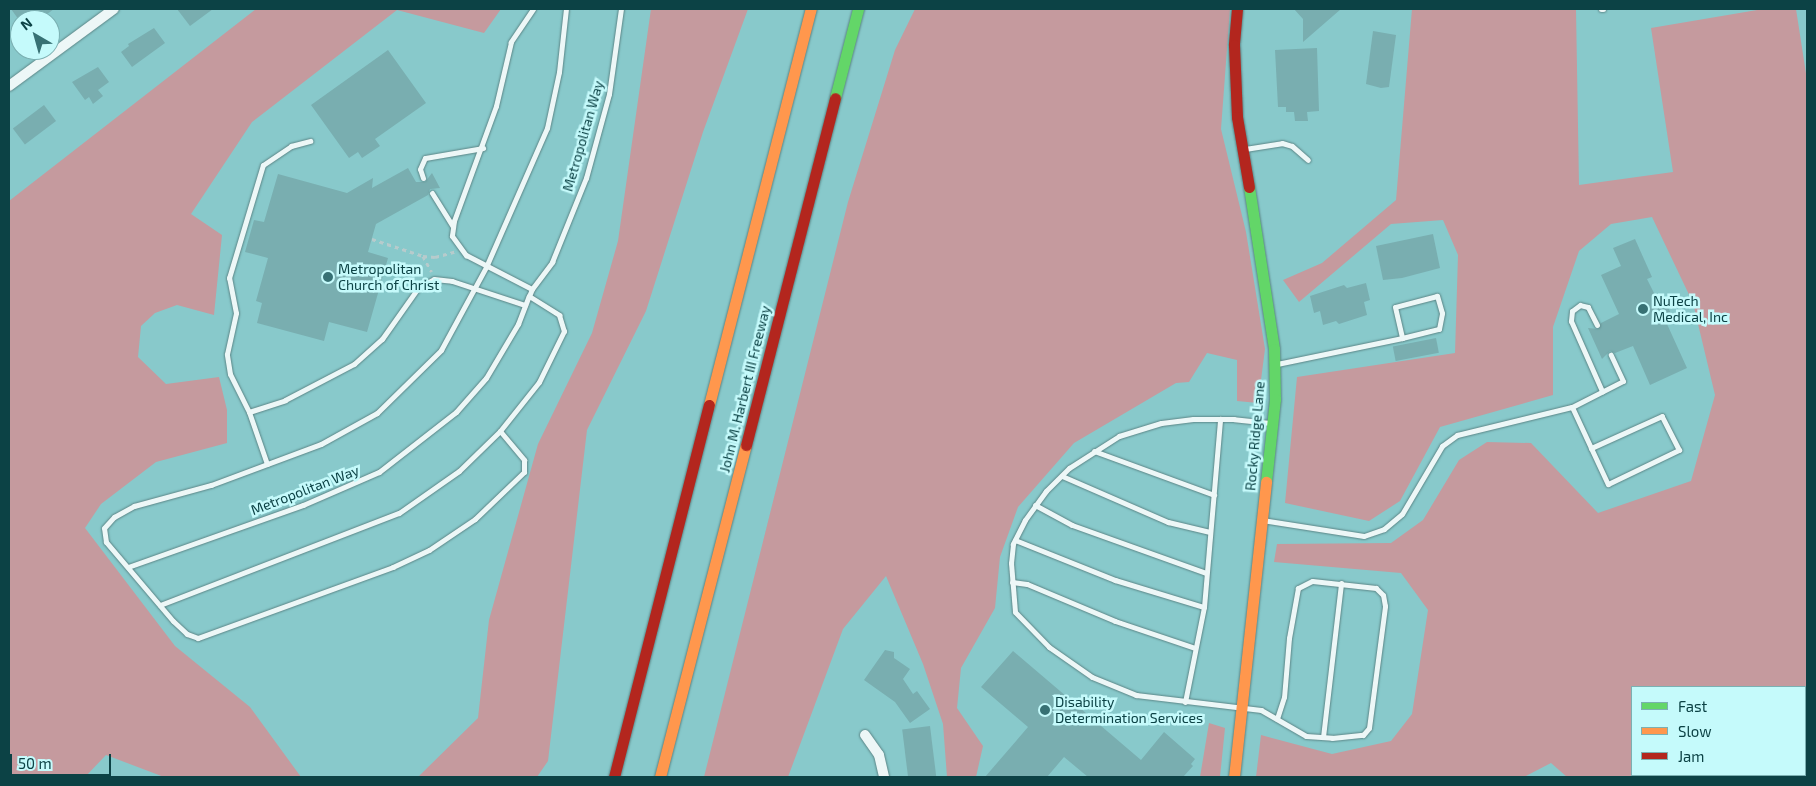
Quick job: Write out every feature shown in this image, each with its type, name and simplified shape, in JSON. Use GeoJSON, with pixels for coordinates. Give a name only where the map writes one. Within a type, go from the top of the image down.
{"type":"FeatureCollection","features":[{"type":"Feature","properties":{"kind":"main road"},"geometry":{"type":"LineString","coordinates":[[614,777],[811,9]]}},
{"type":"Feature","properties":{"kind":"main road","name":"John M. Harbert III Freeway"},"geometry":{"type":"LineString","coordinates":[[660,777],[858,9]]}},
{"type":"Feature","properties":{"kind":"main road","name":"Rocky Ridge Lane"},"geometry":{"type":"LineString","coordinates":[[1234,777],[1273,423],[1274,364],[1258,239],[1242,150],[1234,82],[1237,9]]}},
{"type":"Feature","properties":{"kind":"street"},"geometry":{"type":"LineString","coordinates":[[9,86],[114,9]]}},
{"type":"Feature","properties":{"kind":"street"},"geometry":{"type":"LineString","coordinates":[[866,735],[879,755],[884,777]]}},
{"type":"Feature","properties":{"kind":"lane"},"geometry":{"type":"LineString","coordinates":[[532,289],[486,267],[459,249],[452,236],[453,226],[483,148],[496,106],[511,42],[533,9]]}},
{"type":"Feature","properties":{"kind":"lane"},"geometry":{"type":"LineString","coordinates":[[500,431],[524,460],[524,472],[475,519],[429,550],[393,567],[198,638],[187,634],[106,542],[104,528],[114,517],[134,506],[211,485],[321,444],[377,413],[441,350],[486,267],[547,128],[559,72],[566,9]]}},
{"type":"Feature","properties":{"kind":"lane","name":"Metropolitan Way"},"geometry":{"type":"LineString","coordinates":[[128,567],[303,505],[379,472],[456,412],[486,378],[532,289],[552,262],[586,178],[609,94],[621,9]]}},
{"type":"Feature","properties":{"kind":"lane"},"geometry":{"type":"LineString","coordinates":[[267,464],[249,412],[230,374],[227,354],[236,313],[229,278],[263,166],[283,151],[310,141]]}},
{"type":"Feature","properties":{"kind":"lane"},"geometry":{"type":"LineString","coordinates":[[1242,150],[1282,143],[1292,146],[1308,160]]}},
{"type":"Feature","properties":{"kind":"lane"},"geometry":{"type":"LineString","coordinates":[[423,178],[420,169],[425,158],[483,148]]}},
{"type":"Feature","properties":{"kind":"lane"},"geometry":{"type":"LineString","coordinates":[[432,193],[453,226]]}},
{"type":"Feature","properties":{"kind":"lane"},"geometry":{"type":"LineString","coordinates":[[249,412],[285,400],[354,364],[382,339],[418,288],[434,279],[476,287],[525,305]]}},
{"type":"Feature","properties":{"kind":"lane"},"geometry":{"type":"LineString","coordinates":[[160,604],[399,513],[459,471],[500,431],[539,382],[564,331],[559,315],[529,296]]}},
{"type":"Feature","properties":{"kind":"lane"},"geometry":{"type":"LineString","coordinates":[[1274,364],[1402,338],[1439,329],[1442,313],[1436,296],[1395,307],[1402,338]]}},
{"type":"Feature","properties":{"kind":"lane"},"geometry":{"type":"LineString","coordinates":[[1597,324],[1588,308],[1580,305],[1572,311],[1571,321],[1602,391]]}},
{"type":"Feature","properties":{"kind":"lane"},"geometry":{"type":"LineString","coordinates":[[1262,520],[1364,536],[1384,529],[1402,514],[1442,446],[1457,435],[1572,407],[1623,381],[1611,355]]}},
{"type":"Feature","properties":{"kind":"lane"},"geometry":{"type":"LineString","coordinates":[[1572,407],[1591,448],[1608,484],[1679,450],[1662,416],[1591,448]]}},
{"type":"Feature","properties":{"kind":"lane"},"geometry":{"type":"LineString","coordinates":[[1185,702],[1204,608],[1220,419]]}},
{"type":"Feature","properties":{"kind":"lane"},"geometry":{"type":"LineString","coordinates":[[1273,423],[1220,419],[1161,423],[1119,436],[1094,451],[1062,476],[1036,505],[1015,540],[1011,563],[1015,612],[1049,647],[1092,676],[1136,694],[1185,702],[1261,710],[1306,736],[1323,738],[1363,735],[1369,728],[1386,606],[1383,595],[1376,588],[1312,581],[1298,588],[1289,638],[1284,697],[1277,719]]}},
{"type":"Feature","properties":{"kind":"lane"},"geometry":{"type":"LineString","coordinates":[[1094,451],[1214,495]]}},
{"type":"Feature","properties":{"kind":"lane"},"geometry":{"type":"LineString","coordinates":[[1062,476],[1168,522],[1210,532]]}},
{"type":"Feature","properties":{"kind":"lane"},"geometry":{"type":"LineString","coordinates":[[1036,505],[1072,525],[1206,572]]}},
{"type":"Feature","properties":{"kind":"lane"},"geometry":{"type":"LineString","coordinates":[[1015,540],[1114,580],[1204,608]]}},
{"type":"Feature","properties":{"kind":"lane"},"geometry":{"type":"LineString","coordinates":[[1012,582],[1026,584],[1115,621],[1195,648]]}},
{"type":"Feature","properties":{"kind":"lane"},"geometry":{"type":"LineString","coordinates":[[1323,738],[1341,583]]}},
{"type":"Feature","properties":{"kind":"path"},"geometry":{"type":"LineString","coordinates":[[372,239],[423,256],[448,255],[459,249]]}},
{"type":"Feature","properties":{"kind":"path"},"geometry":{"type":"LineString","coordinates":[[423,256],[434,279]]}},
{"type":"Feature","properties":{"kind":"shaded area"},"geometry":{"type":"Polygon","coordinates":[[[256,9],[501,9],[484,33],[397,10],[252,122],[191,214],[222,235],[214,315],[177,305],[155,313],[141,326],[138,357],[166,384],[219,377],[227,410],[227,443],[156,462],[101,504],[85,528],[175,646],[250,707],[301,777],[164,777],[106,755],[85,777],[9,777],[9,201],[256,9]]]}},
{"type":"Feature","properties":{"kind":"shaded area"},"geometry":{"type":"Polygon","coordinates":[[[651,9],[748,9],[703,132],[646,311],[587,430],[548,761],[537,777],[418,777],[478,718],[489,620],[538,444],[592,333],[618,241],[651,9]]]}},
{"type":"Feature","properties":{"kind":"shaded area"},"geometry":{"type":"Polygon","coordinates":[[[915,9],[1230,9],[1221,129],[1246,232],[1265,349],[1258,403],[1237,401],[1237,360],[1207,353],[1189,382],[1176,383],[1074,443],[1018,507],[1000,557],[995,608],[961,668],[957,708],[983,746],[976,777],[947,777],[943,724],[923,664],[886,576],[843,629],[788,777],[704,777],[848,202],[895,50],[915,9]]]}},
{"type":"Feature","properties":{"kind":"shaded area"},"geometry":{"type":"Polygon","coordinates":[[[1412,9],[1576,9],[1579,185],[1673,172],[1651,28],[1763,9],[1796,9],[1807,80],[1807,709],[1806,712],[1806,686],[1631,686],[1631,776],[1779,777],[1567,777],[1551,763],[1524,777],[1256,777],[1261,735],[1332,754],[1391,741],[1412,714],[1428,610],[1401,573],[1274,562],[1277,544],[1391,543],[1423,520],[1459,460],[1487,442],[1531,443],[1598,513],[1691,481],[1715,395],[1693,303],[1652,217],[1611,224],[1579,251],[1553,327],[1553,395],[1440,427],[1400,501],[1369,521],[1285,503],[1297,377],[1455,353],[1458,255],[1443,220],[1391,224],[1299,302],[1283,280],[1322,263],[1396,200],[1412,9]]]}},
{"type":"Feature","properties":{"kind":"shaded area"},"geometry":{"type":"Polygon","coordinates":[[[1209,723],[1225,728],[1220,777],[1200,777],[1209,723]]]}},
{"type":"Feature","properties":{"kind":"building"},"geometry":{"type":"Polygon","coordinates":[[[11,9],[54,9],[53,10],[11,9]]]}},
{"type":"Feature","properties":{"kind":"building"},"geometry":{"type":"Polygon","coordinates":[[[177,9],[213,9],[190,26],[177,9]]]}},
{"type":"Feature","properties":{"kind":"building"},"geometry":{"type":"Polygon","coordinates":[[[1294,9],[1341,9],[1303,42],[1303,19],[1294,9]]]}},
{"type":"Feature","properties":{"kind":"building"},"geometry":{"type":"Polygon","coordinates":[[[154,28],[165,43],[132,67],[121,52],[129,46],[128,44],[154,28]]]}},
{"type":"Feature","properties":{"kind":"building"},"geometry":{"type":"Polygon","coordinates":[[[1373,31],[1396,35],[1389,87],[1381,88],[1366,84],[1373,31]]]}},
{"type":"Feature","properties":{"kind":"building"},"geometry":{"type":"Polygon","coordinates":[[[1317,48],[1319,111],[1307,112],[1308,121],[1295,121],[1294,112],[1286,112],[1286,107],[1278,107],[1275,50],[1317,48]]]}},
{"type":"Feature","properties":{"kind":"building"},"geometry":{"type":"Polygon","coordinates":[[[388,50],[426,103],[375,139],[380,146],[362,158],[358,152],[349,158],[311,105],[388,50]]]}},
{"type":"Feature","properties":{"kind":"building"},"geometry":{"type":"Polygon","coordinates":[[[98,67],[109,82],[98,90],[103,96],[93,104],[89,97],[85,100],[72,82],[98,67]]]}},
{"type":"Feature","properties":{"kind":"building"},"geometry":{"type":"Polygon","coordinates":[[[44,105],[56,121],[25,144],[13,128],[44,105]]]}},
{"type":"Feature","properties":{"kind":"building"},"geometry":{"type":"Polygon","coordinates":[[[408,168],[416,182],[425,182],[432,173],[440,188],[430,189],[428,195],[376,224],[368,252],[388,258],[367,332],[329,322],[324,341],[257,323],[262,303],[256,301],[268,258],[245,252],[254,220],[264,222],[278,174],[347,193],[373,178],[372,188],[408,168]]]}},
{"type":"Feature","properties":{"kind":"building"},"geometry":{"type":"Polygon","coordinates":[[[1433,234],[1440,268],[1402,278],[1383,280],[1376,246],[1433,234]]]}},
{"type":"Feature","properties":{"kind":"building","name":"NuTech Medical, Inc"},"geometry":{"type":"Polygon","coordinates":[[[1635,239],[1652,277],[1647,279],[1659,303],[1665,300],[1674,321],[1667,324],[1687,368],[1650,385],[1633,346],[1615,353],[1610,351],[1602,359],[1588,328],[1598,329],[1601,323],[1619,314],[1601,275],[1621,266],[1613,248],[1635,239]]]}},
{"type":"Feature","properties":{"kind":"building"},"geometry":{"type":"Polygon","coordinates":[[[1366,283],[1370,300],[1364,302],[1367,315],[1339,324],[1336,321],[1323,325],[1320,311],[1314,313],[1310,296],[1344,285],[1347,288],[1366,283]]]}},
{"type":"Feature","properties":{"kind":"building"},"geometry":{"type":"Polygon","coordinates":[[[1436,338],[1439,353],[1396,361],[1393,346],[1436,338]]]}},
{"type":"Feature","properties":{"kind":"building"},"geometry":{"type":"Polygon","coordinates":[[[885,650],[894,652],[894,658],[910,669],[903,679],[913,694],[917,691],[930,709],[910,723],[895,702],[864,680],[885,650]]]}},
{"type":"Feature","properties":{"kind":"building","name":"Disability Determination Services"},"geometry":{"type":"Polygon","coordinates":[[[1013,651],[1141,760],[1164,732],[1195,759],[1191,764],[1193,766],[1183,777],[1088,777],[1064,757],[1047,777],[985,777],[1028,727],[981,687],[1013,651]]]}},
{"type":"Feature","properties":{"kind":"building"},"geometry":{"type":"Polygon","coordinates":[[[930,726],[936,777],[908,777],[902,729],[930,726]]]}},
{"type":"Feature","properties":{"kind":"traffic: fast"},"geometry":{"type":"LineString","coordinates":[[835,98],[858,9]]}},
{"type":"Feature","properties":{"kind":"traffic: fast"},"geometry":{"type":"LineString","coordinates":[[1249,187],[1274,349],[1275,399],[1266,482]]}},
{"type":"Feature","properties":{"kind":"traffic: slow"},"geometry":{"type":"LineString","coordinates":[[709,405],[811,9]]}},
{"type":"Feature","properties":{"kind":"traffic: slow"},"geometry":{"type":"LineString","coordinates":[[660,777],[746,445]]}},
{"type":"Feature","properties":{"kind":"traffic: slow"},"geometry":{"type":"LineString","coordinates":[[1234,777],[1266,482]]}},
{"type":"Feature","properties":{"kind":"traffic: jam"},"geometry":{"type":"LineString","coordinates":[[1237,9],[1234,45],[1237,117],[1249,187]]}},
{"type":"Feature","properties":{"kind":"traffic: jam"},"geometry":{"type":"LineString","coordinates":[[746,445],[835,98]]}},
{"type":"Feature","properties":{"kind":"traffic: jam"},"geometry":{"type":"LineString","coordinates":[[614,777],[709,405]]}},
{"type":"Feature","properties":{"kind":"place","name":"Metropolitan Church of Christ"},"geometry":{"type":"Point","coordinates":[328,277]}},
{"type":"Feature","properties":{"kind":"place","name":"NuTech Medical, Inc"},"geometry":{"type":"Point","coordinates":[1643,309]}},
{"type":"Feature","properties":{"kind":"place","name":"Disability Determination Services"},"geometry":{"type":"Point","coordinates":[1045,710]}}]}
